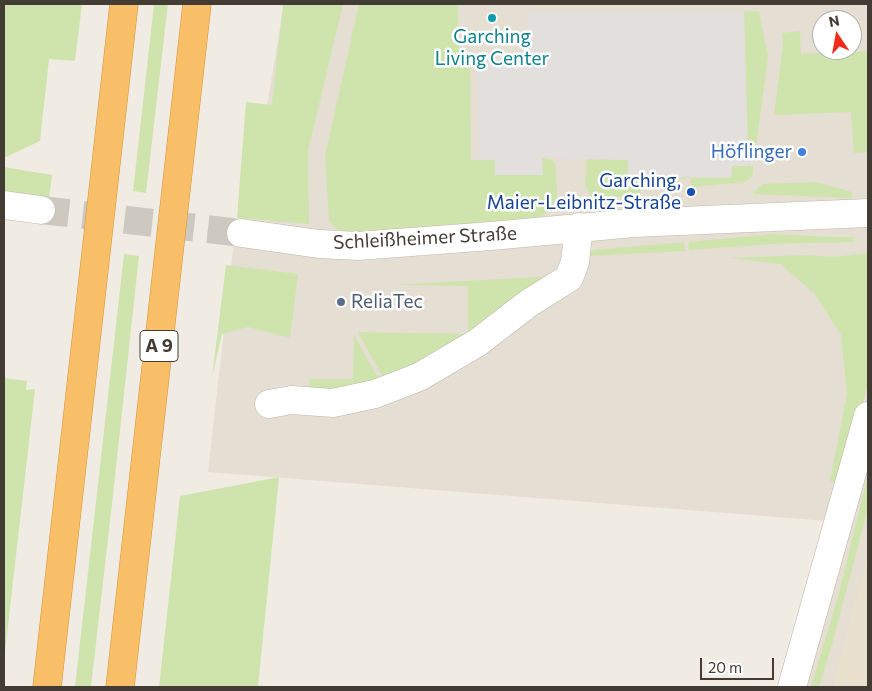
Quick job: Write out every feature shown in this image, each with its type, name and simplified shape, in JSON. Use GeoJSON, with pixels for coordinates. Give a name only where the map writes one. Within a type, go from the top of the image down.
{"type":"FeatureCollection","features":[{"type":"Feature","properties":{"kind":"highway"},"geometry":{"type":"LineString","coordinates":[[47,687],[124,4]]}},
{"type":"Feature","properties":{"kind":"highway","name":"A 9"},"geometry":{"type":"LineString","coordinates":[[120,687],[197,4]]}},
{"type":"Feature","properties":{"kind":"street"},"geometry":{"type":"LineString","coordinates":[[4,205],[41,210]]}},
{"type":"Feature","properties":{"kind":"street","name":"Schleißheimer Straße"},"geometry":{"type":"LineString","coordinates":[[241,233],[319,244],[358,246],[684,220],[868,213]]}},
{"type":"Feature","properties":{"kind":"street"},"geometry":{"type":"LineString","coordinates":[[269,404],[292,400],[333,403],[375,394],[419,377],[477,343],[529,303],[568,278],[575,262],[579,227]]}},
{"type":"Feature","properties":{"kind":"street"},"geometry":{"type":"LineString","coordinates":[[792,687],[868,416]]}},
{"type":"Feature","properties":{"kind":"shaded area"},"geometry":{"type":"Polygon","coordinates":[[[284,4],[868,4],[868,687],[780,687],[827,521],[208,472],[234,241],[257,165],[284,4]]]}},
{"type":"Feature","properties":{"kind":"shaded area"},"geometry":{"type":"Polygon","coordinates":[[[744,12],[748,166],[732,166],[731,178],[628,176],[628,160],[542,158],[543,175],[495,175],[495,160],[479,160],[477,57],[527,57],[527,13],[744,12]]]}},
{"type":"Feature","properties":{"kind":"shaded area"},"geometry":{"type":"Polygon","coordinates":[[[868,555],[868,687],[832,687],[868,555]]]}},
{"type":"Feature","properties":{"kind":"green space"},"geometry":{"type":"Polygon","coordinates":[[[4,4],[82,4],[75,61],[49,59],[40,141],[4,158],[4,4]]]}},
{"type":"Feature","properties":{"kind":"green space"},"geometry":{"type":"Polygon","coordinates":[[[154,4],[168,4],[146,193],[133,191],[154,4]]]}},
{"type":"Feature","properties":{"kind":"green space"},"geometry":{"type":"Polygon","coordinates":[[[283,4],[343,4],[308,151],[309,224],[237,218],[246,102],[272,105],[283,4]]]}},
{"type":"Feature","properties":{"kind":"green space"},"geometry":{"type":"Polygon","coordinates":[[[359,4],[458,4],[459,58],[470,58],[471,160],[495,160],[495,175],[542,175],[542,158],[551,159],[556,165],[557,197],[549,212],[539,217],[390,232],[347,233],[335,228],[329,220],[325,156],[359,4]]]}},
{"type":"Feature","properties":{"kind":"green space"},"geometry":{"type":"Polygon","coordinates":[[[759,11],[768,57],[756,146],[748,147],[744,12],[759,11]]]}},
{"type":"Feature","properties":{"kind":"green space"},"geometry":{"type":"Polygon","coordinates":[[[800,31],[801,54],[812,54],[812,60],[862,60],[862,51],[868,51],[868,152],[854,153],[851,112],[774,115],[783,45],[782,33],[800,31]]]}},
{"type":"Feature","properties":{"kind":"green space"},"geometry":{"type":"Polygon","coordinates":[[[587,159],[628,160],[628,177],[731,178],[732,166],[753,166],[753,173],[751,178],[744,182],[692,187],[690,178],[639,184],[641,195],[592,199],[585,184],[587,159]]]}},
{"type":"Feature","properties":{"kind":"green space"},"geometry":{"type":"Polygon","coordinates":[[[4,167],[52,175],[49,199],[4,191],[4,167]]]}},
{"type":"Feature","properties":{"kind":"green space"},"geometry":{"type":"Polygon","coordinates":[[[816,182],[852,192],[852,198],[752,194],[762,184],[816,182]]]}},
{"type":"Feature","properties":{"kind":"green space"},"geometry":{"type":"Polygon","coordinates":[[[774,234],[854,237],[855,242],[773,244],[689,250],[688,242],[774,234]]]}},
{"type":"Feature","properties":{"kind":"green space"},"geometry":{"type":"Polygon","coordinates":[[[684,242],[685,251],[589,256],[588,253],[594,250],[684,242]]]}},
{"type":"Feature","properties":{"kind":"green space"},"geometry":{"type":"Polygon","coordinates":[[[868,253],[868,382],[843,484],[830,481],[847,394],[841,335],[814,293],[780,264],[729,258],[806,255],[833,257],[868,253]]]}},
{"type":"Feature","properties":{"kind":"green space"},"geometry":{"type":"Polygon","coordinates":[[[124,254],[139,256],[112,504],[91,687],[75,687],[124,254]]]}},
{"type":"Feature","properties":{"kind":"green space"},"geometry":{"type":"Polygon","coordinates":[[[226,265],[298,274],[290,338],[248,327],[222,334],[212,377],[226,265]]]}},
{"type":"Feature","properties":{"kind":"green space"},"geometry":{"type":"Polygon","coordinates":[[[556,276],[490,325],[387,385],[358,332],[468,334],[468,286],[392,285],[556,276]]]}},
{"type":"Feature","properties":{"kind":"green space"},"geometry":{"type":"Polygon","coordinates":[[[354,335],[383,387],[308,392],[310,379],[353,379],[354,335]]]}},
{"type":"Feature","properties":{"kind":"green space"},"geometry":{"type":"Polygon","coordinates":[[[4,378],[27,381],[26,390],[35,389],[4,661],[4,378]]]}},
{"type":"Feature","properties":{"kind":"green space"},"geometry":{"type":"Polygon","coordinates":[[[868,475],[868,508],[833,641],[819,687],[811,687],[839,593],[868,475]]]}},
{"type":"Feature","properties":{"kind":"green space"},"geometry":{"type":"Polygon","coordinates":[[[279,477],[258,687],[159,687],[180,496],[279,477]]]}},
{"type":"Feature","properties":{"kind":"tunnel"},"geometry":{"type":"LineString","coordinates":[[41,210],[241,233]]}},
{"type":"Feature","properties":{"kind":"place","name":"Garching Living Center"},"geometry":{"type":"Point","coordinates":[492,18]}},
{"type":"Feature","properties":{"kind":"place","name":"Höflinger"},"geometry":{"type":"Point","coordinates":[802,152]}},
{"type":"Feature","properties":{"kind":"place","name":"Garching, Maier-Leibnitz-Straße"},"geometry":{"type":"Point","coordinates":[691,192]}},
{"type":"Feature","properties":{"kind":"place","name":"ReliaTec"},"geometry":{"type":"Point","coordinates":[341,302]}}]}
